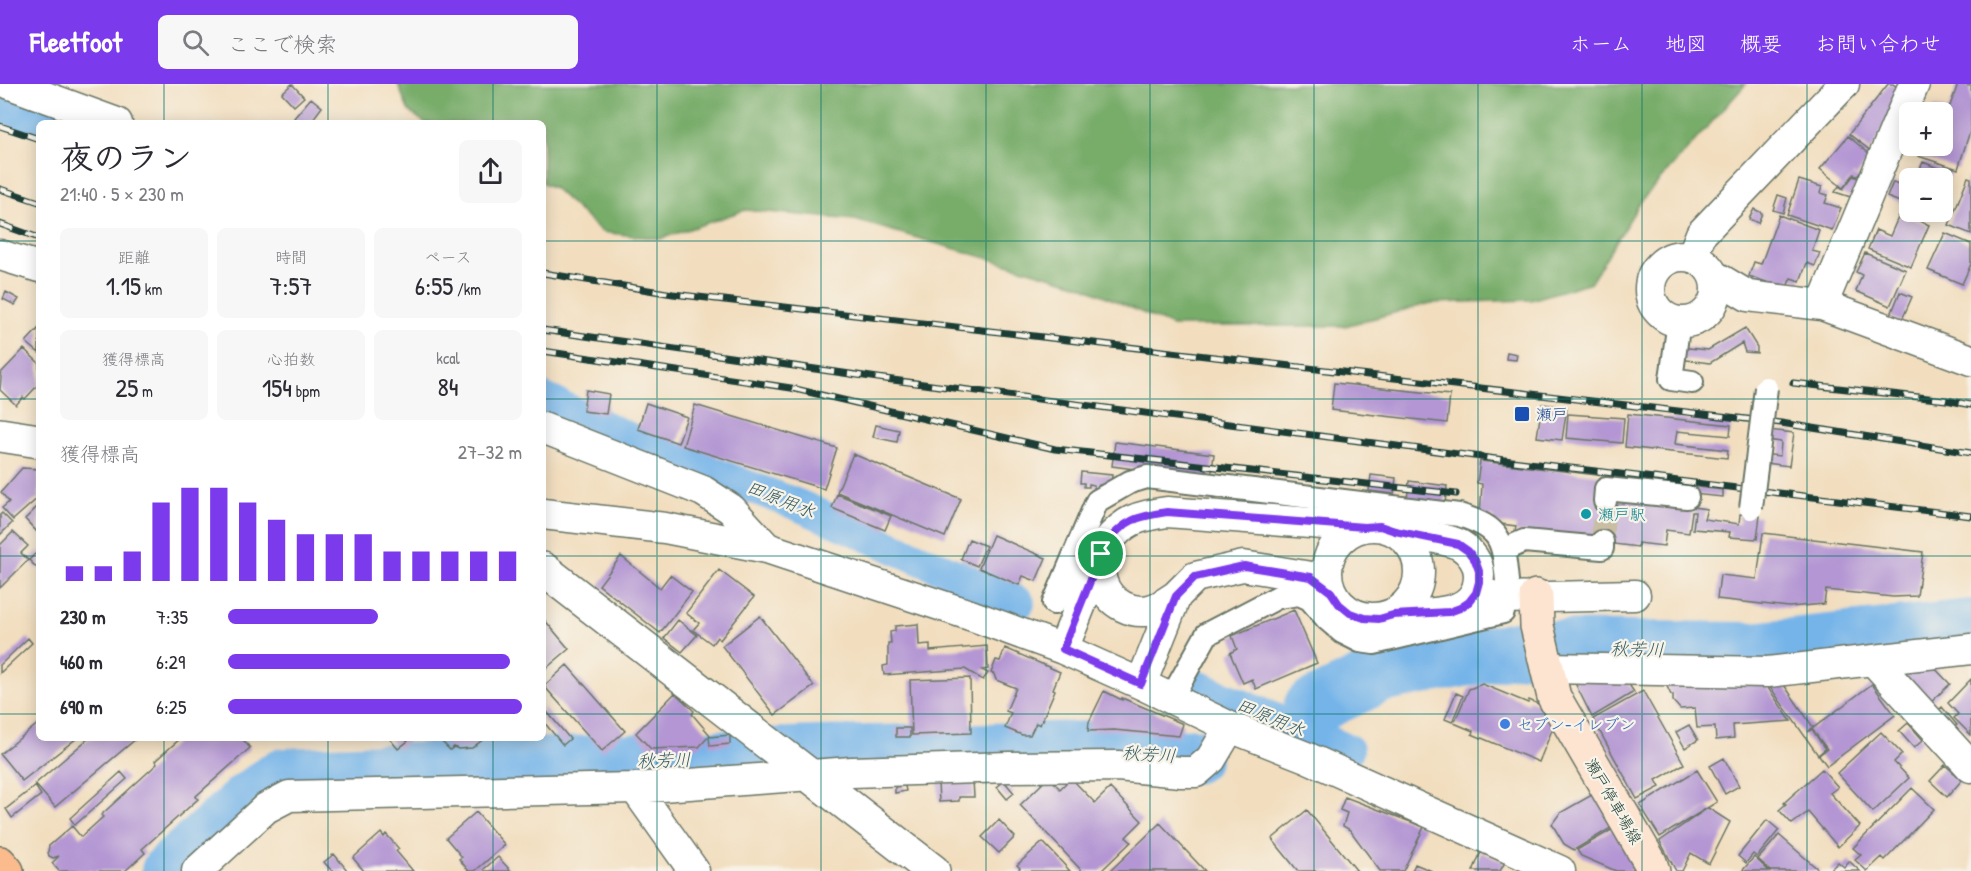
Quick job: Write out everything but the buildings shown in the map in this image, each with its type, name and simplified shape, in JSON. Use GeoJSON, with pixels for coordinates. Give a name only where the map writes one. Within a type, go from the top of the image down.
{"type":"FeatureCollection","features":[{"type":"Feature","properties":{"kind":"main road","name":"瀬戸停車場線"},"geometry":{"type":"LineString","coordinates":[[1537,611],[1546,668],[1554,697],[1650,862],[1653,871]]}},
{"type":"Feature","properties":{"kind":"main road"},"geometry":{"type":"LineString","coordinates":[[0,863],[7,871]]}},
{"type":"Feature","properties":{"kind":"street"},"geometry":{"type":"LineString","coordinates":[[10,84],[109,120]]}},
{"type":"Feature","properties":{"kind":"street"},"geometry":{"type":"LineString","coordinates":[[1844,84],[1701,234],[1702,266],[1716,289],[1714,300],[1708,310],[1700,317],[1690,321],[1679,321],[1668,318],[1653,302],[1650,291],[1651,281],[1656,271],[1663,263],[1682,256],[1702,266],[1748,296],[1822,305],[1971,360]]}},
{"type":"Feature","properties":{"kind":"street"},"geometry":{"type":"LineString","coordinates":[[1822,305],[1914,84]]}},
{"type":"Feature","properties":{"kind":"street"},"geometry":{"type":"LineString","coordinates":[[0,255],[36,266]]}},
{"type":"Feature","properties":{"kind":"street"},"geometry":{"type":"LineString","coordinates":[[1708,310],[1748,296]]}},
{"type":"Feature","properties":{"kind":"street"},"geometry":{"type":"LineString","coordinates":[[1679,321],[1671,379],[1692,382]]}},
{"type":"Feature","properties":{"kind":"street"},"geometry":{"type":"LineString","coordinates":[[1751,508],[1766,388]]}},
{"type":"Feature","properties":{"kind":"street"},"geometry":{"type":"LineString","coordinates":[[546,429],[703,491],[731,509],[767,548]]}},
{"type":"Feature","properties":{"kind":"street"},"geometry":{"type":"LineString","coordinates":[[0,435],[36,441]]}},
{"type":"Feature","properties":{"kind":"street"},"geometry":{"type":"LineString","coordinates":[[1054,603],[1097,501],[1130,482],[1147,477],[1459,515],[1479,521],[1493,531],[1504,550],[1508,581]]}},
{"type":"Feature","properties":{"kind":"street"},"geometry":{"type":"LineString","coordinates":[[1605,501],[1606,489],[1687,497]]}},
{"type":"Feature","properties":{"kind":"street"},"geometry":{"type":"LineString","coordinates":[[1063,649],[1105,544],[1117,529],[1136,518],[1167,512],[1364,527],[1380,526],[1447,541],[1458,544],[1475,560],[1479,571],[1476,593],[1469,602],[1449,612],[1393,615],[1379,619],[1364,618],[1350,613],[1339,604],[1331,592],[1327,578],[1328,564],[1332,551],[1340,540],[1351,531],[1364,527]]}},
{"type":"Feature","properties":{"kind":"street"},"geometry":{"type":"LineString","coordinates":[[546,514],[664,528],[767,548],[973,616],[1063,649],[1230,727],[1306,757],[1560,871]]}},
{"type":"Feature","properties":{"kind":"street"},"geometry":{"type":"LineString","coordinates":[[1393,615],[1405,607],[1414,595],[1419,581],[1419,567],[1415,552],[1407,540],[1395,531]]}},
{"type":"Feature","properties":{"kind":"street"},"geometry":{"type":"LineString","coordinates":[[1504,550],[1524,541],[1602,549],[1602,542]]}},
{"type":"Feature","properties":{"kind":"street"},"geometry":{"type":"LineString","coordinates":[[1101,554],[1102,582],[1108,594],[1117,604],[1142,611],[1155,608],[1176,596],[1195,577],[1244,566],[1311,577],[1331,592]]}},
{"type":"Feature","properties":{"kind":"street"},"geometry":{"type":"LineString","coordinates":[[546,571],[933,871]]}},
{"type":"Feature","properties":{"kind":"street"},"geometry":{"type":"LineString","coordinates":[[1476,593],[1504,598],[1537,611],[1635,595]]}},
{"type":"Feature","properties":{"kind":"street"},"geometry":{"type":"LineString","coordinates":[[1178,687],[1207,634],[1278,597],[1299,594],[1310,599],[1342,632],[1360,641],[1374,643],[1503,612]]}},
{"type":"Feature","properties":{"kind":"street"},"geometry":{"type":"LineString","coordinates":[[1141,684],[1176,596]]}},
{"type":"Feature","properties":{"kind":"street"},"geometry":{"type":"LineString","coordinates":[[1546,668],[1768,672],[1971,649]]}},
{"type":"Feature","properties":{"kind":"street"},"geometry":{"type":"LineString","coordinates":[[1873,660],[1971,767]]}},
{"type":"Feature","properties":{"kind":"street"},"geometry":{"type":"LineString","coordinates":[[197,871],[266,808],[289,796],[635,788],[808,774],[1031,766],[1118,766],[1196,772],[1211,759],[1230,727]]}},
{"type":"Feature","properties":{"kind":"street"},"geometry":{"type":"LineString","coordinates":[[635,788],[694,871]]}},
{"type":"Feature","properties":{"kind":"green space"},"geometry":{"type":"Polygon","coordinates":[[[398,84],[1746,84],[1641,201],[1591,282],[1531,300],[1431,303],[1345,326],[1172,326],[1080,285],[855,220],[745,210],[660,239],[602,232],[554,188],[546,184],[546,120],[421,120],[408,110],[398,84]]]}},
{"type":"Feature","properties":{"kind":"waterway","name":"田原用水"},"geometry":{"type":"LineString","coordinates":[[0,106],[40,120]]}},
{"type":"Feature","properties":{"kind":"waterway","name":"田原用水"},"geometry":{"type":"LineString","coordinates":[[546,399],[659,452],[798,505],[1019,603]]}},
{"type":"Feature","properties":{"kind":"waterway","name":"秋芳川"},"geometry":{"type":"LineString","coordinates":[[1311,708],[1380,675],[1521,648],[1752,650],[1971,627]]}},
{"type":"Feature","properties":{"kind":"waterway","name":"田原用水"},"geometry":{"type":"LineString","coordinates":[[1195,685],[1348,750]]}},
{"type":"Feature","properties":{"kind":"waterway","name":"秋芳川"},"geometry":{"type":"LineString","coordinates":[[169,871],[247,801],[282,776],[811,754],[1097,749],[1173,758],[1193,756]]}},
{"type":"Feature","properties":{"kind":"tunnel"},"geometry":{"type":"LineString","coordinates":[[1602,542],[1605,501]]}},
{"type":"Feature","properties":{"kind":"railway"},"geometry":{"type":"LineString","coordinates":[[0,126],[36,138]]}},
{"type":"Feature","properties":{"kind":"railway"},"geometry":{"type":"LineString","coordinates":[[0,189],[36,201]]}},
{"type":"Feature","properties":{"kind":"railway"},"geometry":{"type":"LineString","coordinates":[[0,224],[36,237]]}},
{"type":"Feature","properties":{"kind":"railway"},"geometry":{"type":"LineString","coordinates":[[546,273],[673,294],[1781,423],[1971,453]]}},
{"type":"Feature","properties":{"kind":"railway"},"geometry":{"type":"LineString","coordinates":[[546,330],[885,379],[1512,461],[1971,516]]}},
{"type":"Feature","properties":{"kind":"railway"},"geometry":{"type":"LineString","coordinates":[[546,351],[791,388],[1055,449],[1456,494]]}},
{"type":"Feature","properties":{"kind":"railway"},"geometry":{"type":"LineString","coordinates":[[1793,383],[1946,400],[1971,405]]}},
{"type":"Feature","properties":{"kind":"place","name":"瀬戸"},"geometry":{"type":"Point","coordinates":[1522,414]}},
{"type":"Feature","properties":{"kind":"place","name":"瀬戸駅"},"geometry":{"type":"Point","coordinates":[1586,514]}},
{"type":"Feature","properties":{"kind":"place","name":"セブン-イレブン"},"geometry":{"type":"Point","coordinates":[1505,724]}},
{"type":"Feature","properties":{"kind":"route"},"geometry":{"type":"LineString","coordinates":[[1167,512],[1364,527],[1380,526],[1458,544],[1475,560],[1479,571],[1479,582],[1476,593],[1460,608],[1449,612],[1393,615],[1379,619],[1364,618],[1350,613],[1339,604],[1331,592],[1311,577],[1244,566],[1195,577],[1176,596],[1141,684],[1063,649],[1101,554],[1105,544],[1117,529],[1136,518],[1167,512]]}}]}
